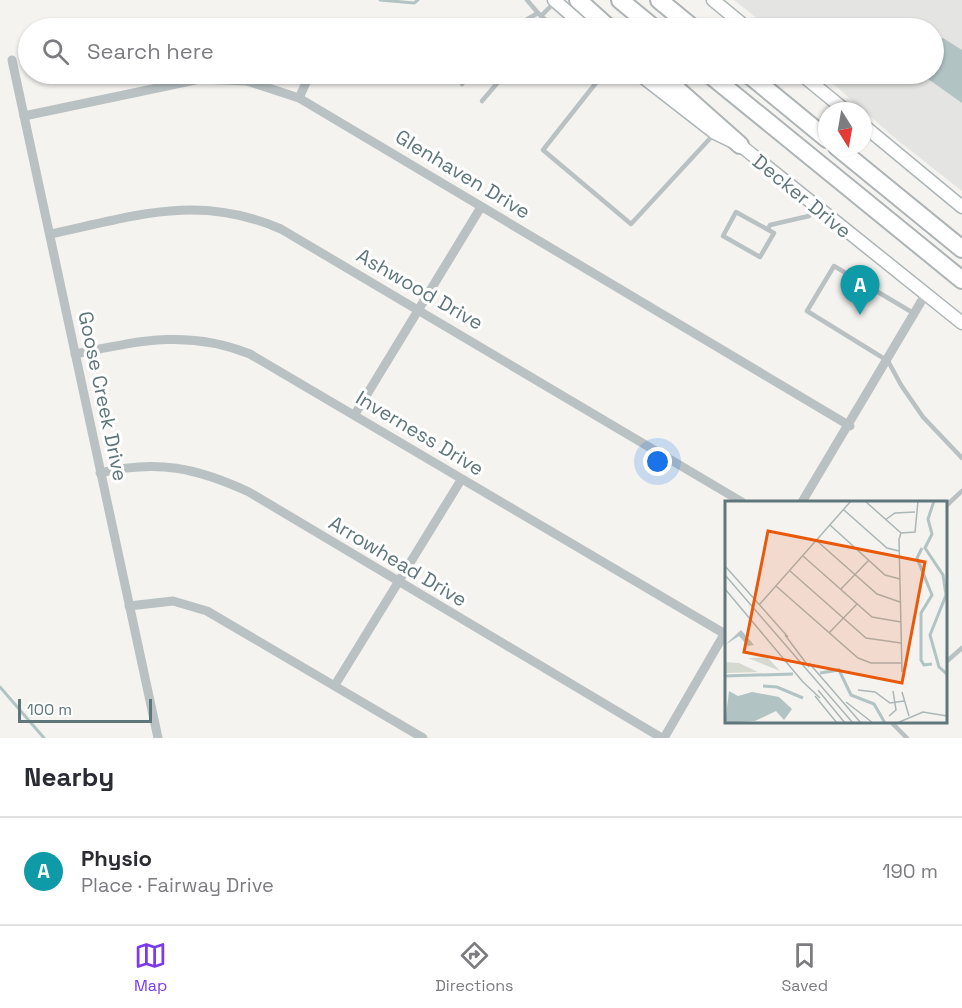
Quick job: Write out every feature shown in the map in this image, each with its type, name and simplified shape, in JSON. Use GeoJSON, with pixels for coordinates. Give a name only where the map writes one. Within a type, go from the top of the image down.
{"type":"FeatureCollection","features":[{"type":"Feature","properties":{"kind":"highway"},"geometry":{"type":"LineString","coordinates":[[578,0],[598,18]]}},
{"type":"Feature","properties":{"kind":"highway"},"geometry":{"type":"LineString","coordinates":[[620,0],[642,18]]}},
{"type":"Feature","properties":{"kind":"highway"},"geometry":{"type":"LineString","coordinates":[[659,0],[681,18]]}},
{"type":"Feature","properties":{"kind":"highway"},"geometry":{"type":"LineString","coordinates":[[671,84],[740,145]]}},
{"type":"Feature","properties":{"kind":"highway","name":"Decker Drive"},"geometry":{"type":"LineString","coordinates":[[721,84],[962,280]]}},
{"type":"Feature","properties":{"kind":"highway"},"geometry":{"type":"LineString","coordinates":[[760,84],[818,132]]}},
{"type":"Feature","properties":{"kind":"highway"},"geometry":{"type":"LineString","coordinates":[[848,156],[962,249]]}},
{"type":"Feature","properties":{"kind":"main road"},"geometry":{"type":"LineString","coordinates":[[713,0],[735,18]]}},
{"type":"Feature","properties":{"kind":"main road"},"geometry":{"type":"LineString","coordinates":[[555,1],[575,18]]}},
{"type":"Feature","properties":{"kind":"main road","name":"Decker Drive"},"geometry":{"type":"LineString","coordinates":[[652,84],[715,133],[740,145],[962,323]]}},
{"type":"Feature","properties":{"kind":"main road"},"geometry":{"type":"LineString","coordinates":[[813,84],[835,102]]}},
{"type":"Feature","properties":{"kind":"main road"},"geometry":{"type":"LineString","coordinates":[[872,132],[962,207]]}},
{"type":"Feature","properties":{"kind":"street","name":"Goose Creek Drive"},"geometry":{"type":"LineString","coordinates":[[12,60],[158,738]]}},
{"type":"Feature","properties":{"kind":"street","name":"Glenhaven Drive"},"geometry":{"type":"LineString","coordinates":[[24,116],[176,84]]}},
{"type":"Feature","properties":{"kind":"street","name":"Glenhaven Drive"},"geometry":{"type":"LineString","coordinates":[[256,84],[299,98],[849,426]]}},
{"type":"Feature","properties":{"kind":"street"},"geometry":{"type":"LineString","coordinates":[[299,98],[305,84]]}},
{"type":"Feature","properties":{"kind":"street"},"geometry":{"type":"LineString","coordinates":[[355,414],[482,207]]}},
{"type":"Feature","properties":{"kind":"street","name":"Ashwood Drive"},"geometry":{"type":"LineString","coordinates":[[51,234],[181,209],[232,212],[281,229],[740,501]]}},
{"type":"Feature","properties":{"kind":"street"},"geometry":{"type":"LineString","coordinates":[[803,501],[888,361],[925,295]]}},
{"type":"Feature","properties":{"kind":"street","name":"Inverness Drive"},"geometry":{"type":"LineString","coordinates":[[75,354],[145,339],[193,338],[229,346],[271,364],[461,480],[725,632]]}},
{"type":"Feature","properties":{"kind":"street","name":"Arrowhead Drive"},"geometry":{"type":"LineString","coordinates":[[100,473],[140,466],[190,469],[249,492],[663,738]]}},
{"type":"Feature","properties":{"kind":"street"},"geometry":{"type":"LineString","coordinates":[[335,685],[461,480]]}},
{"type":"Feature","properties":{"kind":"street"},"geometry":{"type":"LineString","coordinates":[[129,606],[173,602],[207,610],[423,738]]}},
{"type":"Feature","properties":{"kind":"street"},"geometry":{"type":"LineString","coordinates":[[663,738],[725,635]]}},
{"type":"Feature","properties":{"kind":"lane"},"geometry":{"type":"LineString","coordinates":[[527,0],[544,18]]}},
{"type":"Feature","properties":{"kind":"lane"},"geometry":{"type":"LineString","coordinates":[[534,18],[555,1]]}},
{"type":"Feature","properties":{"kind":"lane"},"geometry":{"type":"LineString","coordinates":[[483,101],[497,84]]}},
{"type":"Feature","properties":{"kind":"lane"},"geometry":{"type":"LineString","coordinates":[[595,84],[543,150],[631,224],[715,133]]}},
{"type":"Feature","properties":{"kind":"lane"},"geometry":{"type":"LineString","coordinates":[[768,229],[770,225],[809,216],[815,206]]}},
{"type":"Feature","properties":{"kind":"lane"},"geometry":{"type":"LineString","coordinates":[[736,212],[768,229],[774,233],[760,257],[723,236],[736,212]]}},
{"type":"Feature","properties":{"kind":"lane"},"geometry":{"type":"LineString","coordinates":[[915,314],[834,266],[807,311],[888,361],[900,385],[923,417],[962,459]]}},
{"type":"Feature","properties":{"kind":"lane"},"geometry":{"type":"LineString","coordinates":[[947,504],[962,490]]}},
{"type":"Feature","properties":{"kind":"lane"},"geometry":{"type":"LineString","coordinates":[[947,660],[962,648]]}},
{"type":"Feature","properties":{"kind":"lane"},"geometry":{"type":"LineString","coordinates":[[892,723],[907,738]]}},
{"type":"Feature","properties":{"kind":"shaded area"},"geometry":{"type":"Polygon","coordinates":[[[734,0],[962,0],[962,191],[872,118],[872,102],[854,102],[833,84],[944,84],[944,18],[756,18],[734,0]]]}},
{"type":"Feature","properties":{"kind":"shaded area"},"geometry":{"type":"Polygon","coordinates":[[[944,39],[962,50],[962,103],[935,84],[944,84],[944,39]]]}},
{"type":"Feature","properties":{"kind":"waterway"},"geometry":{"type":"LineString","coordinates":[[380,0],[414,3],[418,0]]}},
{"type":"Feature","properties":{"kind":"waterway"},"geometry":{"type":"LineString","coordinates":[[0,687],[44,738]]}},
{"type":"Feature","properties":{"kind":"place","name":"Physio"},"geometry":{"type":"Point","coordinates":[860,315]}}]}
